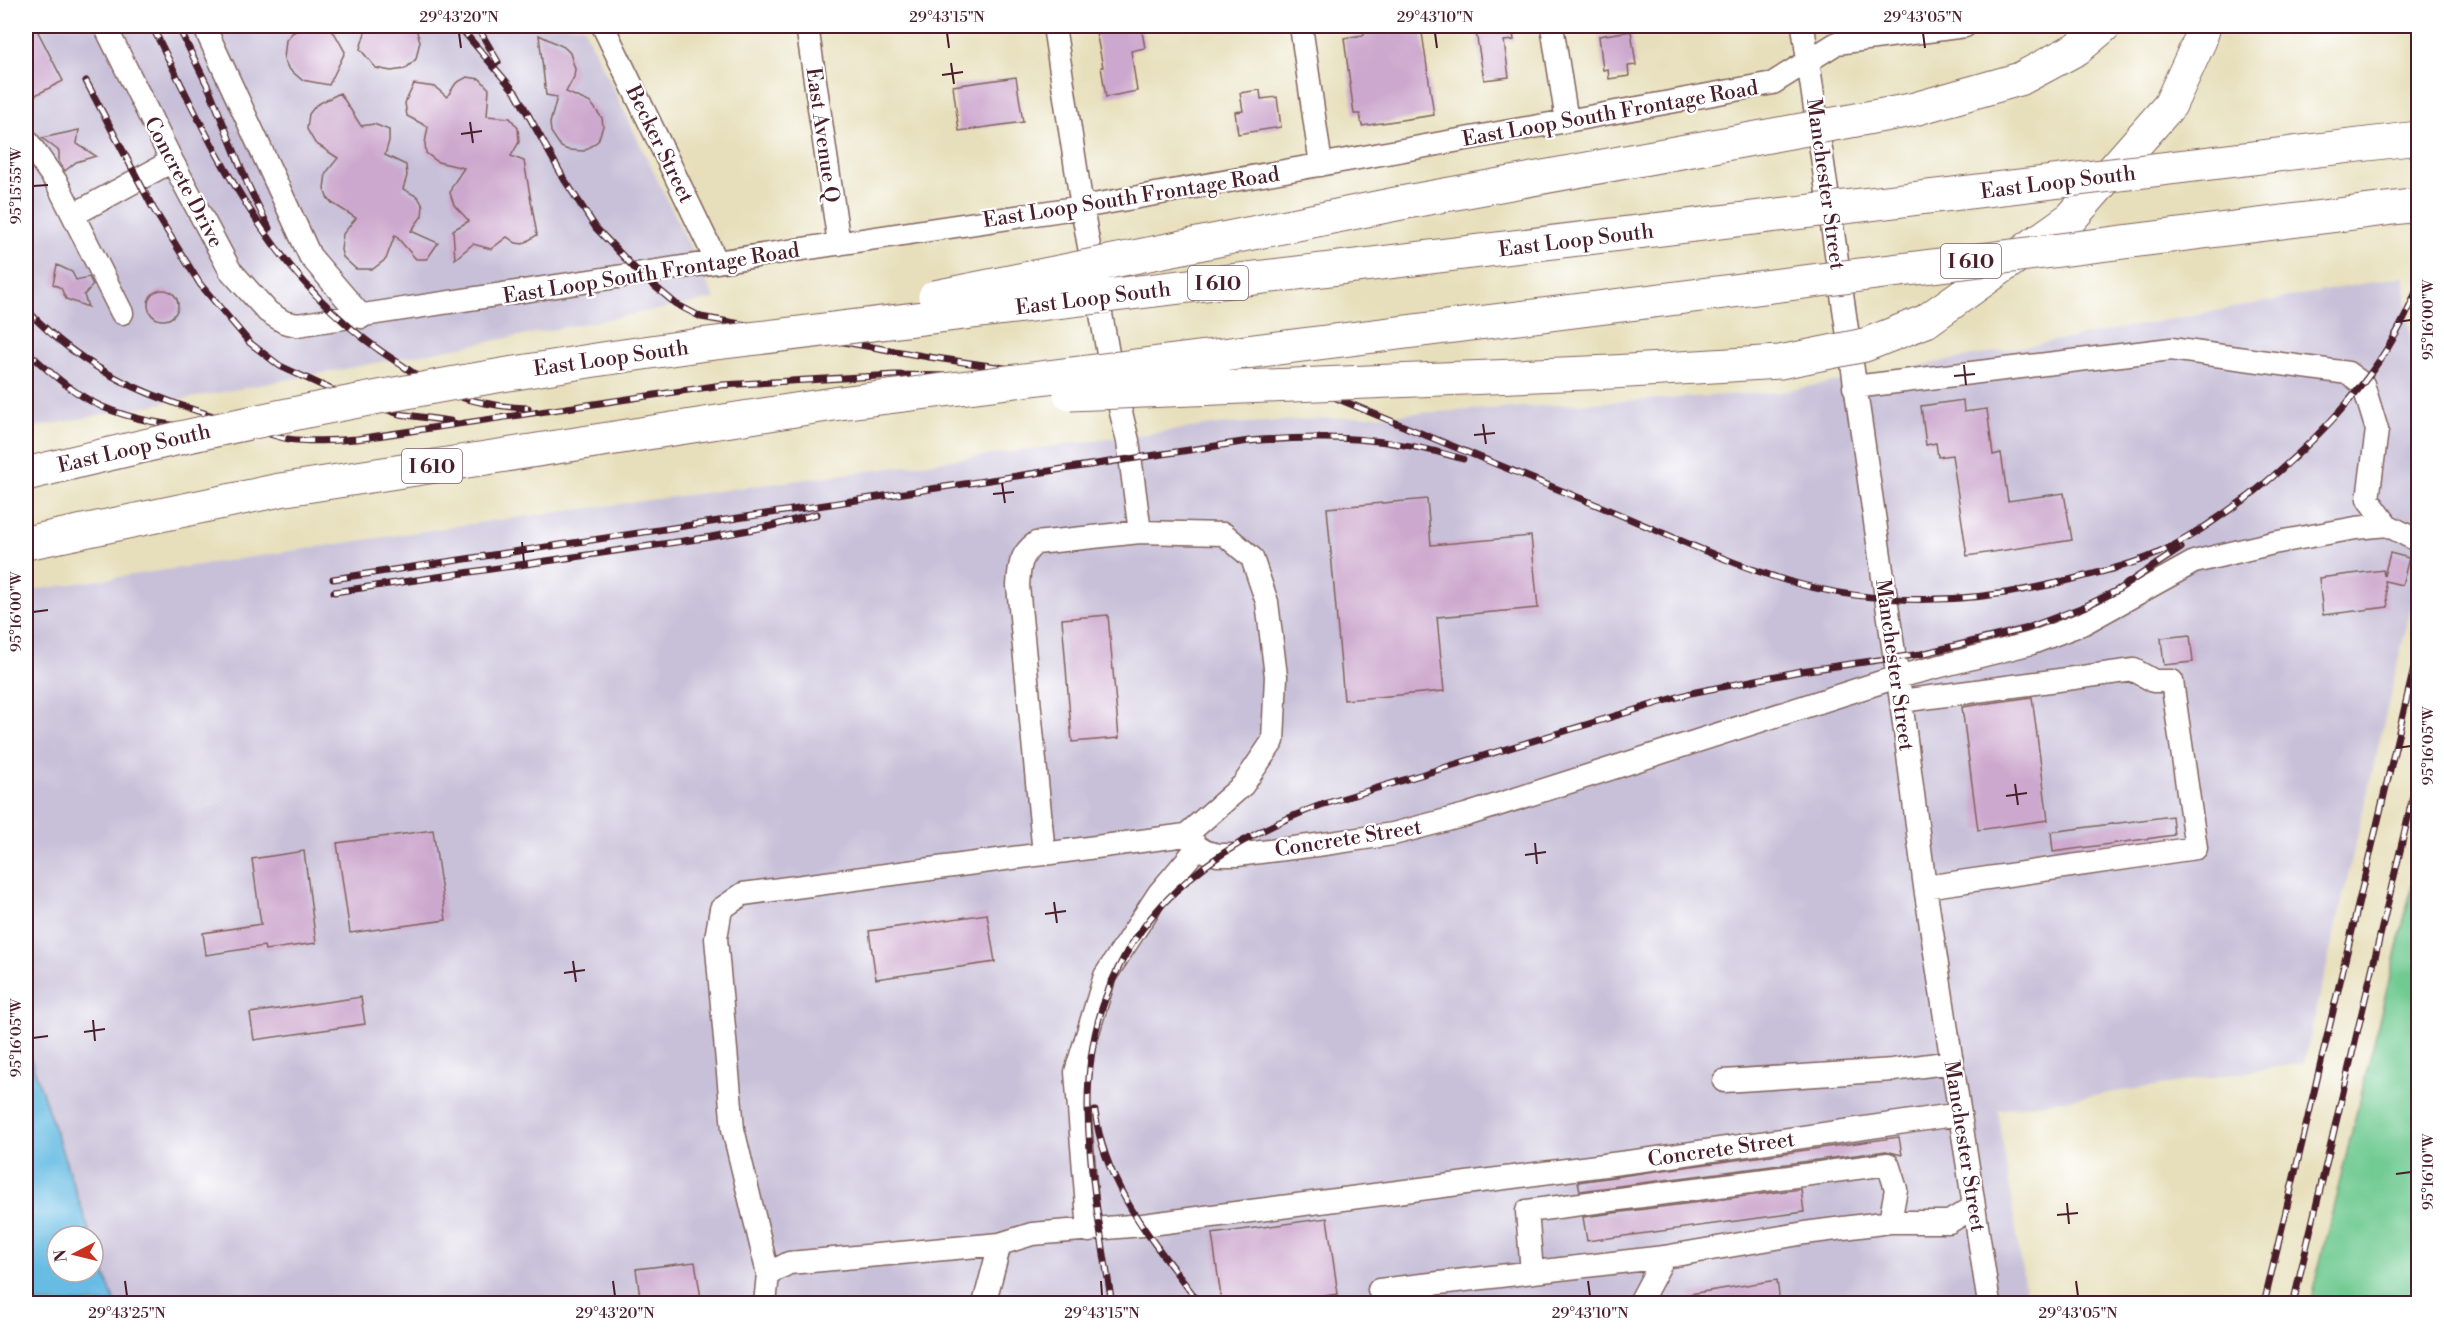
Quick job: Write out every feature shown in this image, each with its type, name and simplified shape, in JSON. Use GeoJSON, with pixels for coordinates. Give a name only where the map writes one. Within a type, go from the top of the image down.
{"type":"FeatureCollection","features":[{"type":"Feature","properties":{"kind":"highway"},"geometry":{"type":"LineString","coordinates":[[699,345],[1401,203],[1911,110],[2020,79],[2078,48],[2104,26]]}},
{"type":"Feature","properties":{"kind":"highway"},"geometry":{"type":"LineString","coordinates":[[840,403],[1612,372],[1780,362],[1865,345],[1926,321],[2071,218],[2170,105],[2200,40],[2204,26]]}},
{"type":"Feature","properties":{"kind":"highway","name":"East Loop South"},"geometry":{"type":"LineString","coordinates":[[26,474],[207,431],[558,364],[699,345],[2418,138]]}},
{"type":"Feature","properties":{"kind":"highway","name":"I 610"},"geometry":{"type":"LineString","coordinates":[[26,543],[280,490],[840,403],[2418,205]]}},
{"type":"Feature","properties":{"kind":"street","name":"Concrete Drive"},"geometry":{"type":"LineString","coordinates":[[105,26],[172,161],[230,270],[268,312],[284,322]]}},
{"type":"Feature","properties":{"kind":"street"},"geometry":{"type":"LineString","coordinates":[[204,26],[310,256],[362,317]]}},
{"type":"Feature","properties":{"kind":"street","name":"Becker Street"},"geometry":{"type":"LineString","coordinates":[[603,26],[717,262]]}},
{"type":"Feature","properties":{"kind":"street","name":"East Avenue Q"},"geometry":{"type":"LineString","coordinates":[[807,26],[839,244]]}},
{"type":"Feature","properties":{"kind":"street"},"geometry":{"type":"LineString","coordinates":[[1054,26],[1082,207],[1112,376],[1128,441],[1140,532]]}},
{"type":"Feature","properties":{"kind":"street"},"geometry":{"type":"LineString","coordinates":[[1300,26],[1321,165]]}},
{"type":"Feature","properties":{"kind":"street"},"geometry":{"type":"LineString","coordinates":[[1552,26],[1566,122]]}},
{"type":"Feature","properties":{"kind":"street","name":"Manchester Street"},"geometry":{"type":"LineString","coordinates":[[1803,26],[1901,701],[1925,887],[1989,1304]]}},
{"type":"Feature","properties":{"kind":"street","name":"East Loop South Frontage Road"},"geometry":{"type":"LineString","coordinates":[[284,322],[297,325],[362,317],[1082,207],[1566,122],[1773,83],[1837,43],[1965,26]]}},
{"type":"Feature","properties":{"kind":"street"},"geometry":{"type":"LineString","coordinates":[[26,139],[57,183],[122,313]]}},
{"type":"Feature","properties":{"kind":"street"},"geometry":{"type":"LineString","coordinates":[[74,215],[172,161]]}},
{"type":"Feature","properties":{"kind":"street"},"geometry":{"type":"LineString","coordinates":[[1854,387],[2171,348],[2348,373],[2363,384],[2377,430],[2368,499],[2387,525],[2418,541]]}},
{"type":"Feature","properties":{"kind":"street","name":"Concrete Street"},"geometry":{"type":"LineString","coordinates":[[1192,841],[1206,852],[1218,855],[1237,855],[1393,834],[1466,815],[1897,677],[2032,643],[2084,623],[2194,562],[2273,543],[2356,528],[2387,525]]}},
{"type":"Feature","properties":{"kind":"street"},"geometry":{"type":"LineString","coordinates":[[1044,854],[1018,585],[1019,565],[1027,549],[1036,543],[1140,532],[1224,534],[1252,558],[1267,602],[1276,676],[1273,741],[1243,785],[1192,841],[1105,976],[1076,1072],[1089,1231]]}},
{"type":"Feature","properties":{"kind":"street"},"geometry":{"type":"LineString","coordinates":[[1901,701],[2134,670],[2154,681],[2172,681],[2196,848],[1925,887]]}},
{"type":"Feature","properties":{"kind":"street"},"geometry":{"type":"LineString","coordinates":[[765,1304],[768,1274],[733,1129],[716,938],[721,909],[743,894],[1044,854],[1192,841]]}},
{"type":"Feature","properties":{"kind":"street"},"geometry":{"type":"LineString","coordinates":[[1724,1081],[1893,1070],[1952,1062]]}},
{"type":"Feature","properties":{"kind":"street","name":"Concrete Street"},"geometry":{"type":"LineString","coordinates":[[768,1274],[789,1263],[1000,1244],[1032,1234],[1089,1231],[1651,1159],[1960,1114]]}},
{"type":"Feature","properties":{"kind":"street"},"geometry":{"type":"LineString","coordinates":[[1532,1272],[1527,1211],[1888,1164],[1896,1189],[1890,1222]]}},
{"type":"Feature","properties":{"kind":"street"},"geometry":{"type":"LineString","coordinates":[[1379,1290],[1664,1257],[1805,1233],[1890,1222],[1949,1222],[1974,1207]]}},
{"type":"Feature","properties":{"kind":"street"},"geometry":{"type":"LineString","coordinates":[[984,1304],[1000,1244]]}},
{"type":"Feature","properties":{"kind":"street"},"geometry":{"type":"LineString","coordinates":[[1639,1304],[1664,1257]]}},
{"type":"Feature","properties":{"kind":"shaded area"},"geometry":{"type":"Polygon","coordinates":[[[26,26],[583,26],[715,299],[26,429],[26,26]]]}},
{"type":"Feature","properties":{"kind":"shaded area"},"geometry":{"type":"Polygon","coordinates":[[[2404,276],[2418,419],[2418,577],[2304,1063],[1998,1110],[2027,1303],[96,1303],[95,1284],[105,1284],[105,1224],[66,1224],[26,1118],[26,591],[484,522],[1213,425],[1780,392],[2404,276]]]}},
{"type":"Feature","properties":{"kind":"green space"},"geometry":{"type":"Polygon","coordinates":[[[2418,862],[2418,1303],[2310,1303],[2418,862]]]}},
{"type":"Feature","properties":{"kind":"water"},"geometry":{"type":"Polygon","coordinates":[[[26,1045],[87,1224],[45,1224],[45,1284],[105,1284],[105,1275],[115,1303],[26,1303],[26,1045]]]}},
{"type":"Feature","properties":{"kind":"building"},"geometry":{"type":"Polygon","coordinates":[[[26,26],[35,26],[63,81],[26,100],[26,26]]]}},
{"type":"Feature","properties":{"kind":"building"},"geometry":{"type":"Polygon","coordinates":[[[304,26],[327,28],[335,34],[345,52],[329,85],[302,80],[288,68],[284,59],[286,40],[292,33],[304,26]]]}},
{"type":"Feature","properties":{"kind":"building"},"geometry":{"type":"Polygon","coordinates":[[[367,26],[415,26],[420,41],[416,59],[405,69],[391,71],[376,68],[360,49],[367,26]]]}},
{"type":"Feature","properties":{"kind":"building"},"geometry":{"type":"Polygon","coordinates":[[[1141,26],[1145,48],[1131,51],[1137,91],[1106,97],[1096,32],[1141,26]]]}},
{"type":"Feature","properties":{"kind":"building"},"geometry":{"type":"Polygon","coordinates":[[[1363,26],[1421,26],[1434,115],[1362,126],[1360,114],[1354,114],[1344,38],[1364,35],[1363,26]]]}},
{"type":"Feature","properties":{"kind":"building"},"geometry":{"type":"Polygon","coordinates":[[[1475,26],[1512,26],[1514,40],[1504,41],[1509,77],[1484,80],[1475,26]]]}},
{"type":"Feature","properties":{"kind":"building"},"geometry":{"type":"Polygon","coordinates":[[[1631,31],[1636,65],[1628,66],[1629,76],[1609,79],[1608,69],[1603,70],[1599,36],[1631,31]]]}},
{"type":"Feature","properties":{"kind":"building"},"geometry":{"type":"Polygon","coordinates":[[[539,35],[564,47],[570,53],[575,69],[574,77],[566,92],[591,103],[602,118],[603,126],[598,141],[584,151],[561,147],[551,132],[550,123],[557,97],[546,95],[539,35]]]}},
{"type":"Feature","properties":{"kind":"building"},"geometry":{"type":"Polygon","coordinates":[[[467,77],[480,79],[489,89],[487,116],[510,118],[518,128],[519,142],[511,156],[524,161],[537,235],[523,244],[516,243],[507,237],[491,249],[473,244],[455,259],[453,230],[469,221],[454,205],[450,193],[464,168],[438,162],[426,153],[428,127],[407,116],[405,103],[414,84],[435,87],[447,97],[456,83],[467,77]]]}},
{"type":"Feature","properties":{"kind":"building"},"geometry":{"type":"Polygon","coordinates":[[[1016,77],[1023,122],[959,131],[953,86],[1016,77]]]}},
{"type":"Feature","properties":{"kind":"building"},"geometry":{"type":"Polygon","coordinates":[[[1260,90],[1261,99],[1277,97],[1281,127],[1238,134],[1235,112],[1243,111],[1240,93],[1260,90]]]}},
{"type":"Feature","properties":{"kind":"building"},"geometry":{"type":"Polygon","coordinates":[[[340,93],[361,126],[374,124],[389,130],[385,155],[406,165],[407,176],[403,189],[418,197],[423,206],[422,216],[411,231],[438,243],[427,259],[416,259],[395,235],[386,259],[373,269],[356,269],[343,257],[341,250],[343,234],[356,218],[332,203],[327,197],[324,189],[326,173],[338,158],[315,143],[307,129],[309,114],[316,105],[340,93]]]}},
{"type":"Feature","properties":{"kind":"building"},"geometry":{"type":"Polygon","coordinates":[[[79,130],[77,144],[96,156],[76,162],[65,171],[59,162],[59,151],[42,138],[79,130]]]}},
{"type":"Feature","properties":{"kind":"building"},"geometry":{"type":"Polygon","coordinates":[[[57,265],[72,272],[76,280],[89,277],[93,285],[84,295],[88,307],[66,299],[61,288],[53,284],[57,265]]]}},
{"type":"Feature","properties":{"kind":"building"},"geometry":{"type":"Polygon","coordinates":[[[163,290],[174,294],[178,305],[174,316],[163,320],[152,316],[148,305],[152,294],[163,290]]]}},
{"type":"Feature","properties":{"kind":"building"},"geometry":{"type":"Polygon","coordinates":[[[1963,400],[1964,412],[1987,409],[1993,455],[2001,453],[2008,501],[2064,493],[2072,540],[1967,556],[1952,455],[1938,457],[1936,443],[1926,445],[1921,406],[1963,400]]]}},
{"type":"Feature","properties":{"kind":"building"},"geometry":{"type":"Polygon","coordinates":[[[1427,499],[1431,545],[1531,536],[1538,608],[1437,617],[1444,691],[1344,700],[1327,508],[1427,499]]]}},
{"type":"Feature","properties":{"kind":"building"},"geometry":{"type":"Polygon","coordinates":[[[2390,553],[2409,558],[2402,585],[2385,581],[2388,607],[2323,615],[2319,578],[2383,570],[2384,576],[2390,553]]]}},
{"type":"Feature","properties":{"kind":"building"},"geometry":{"type":"Polygon","coordinates":[[[1108,615],[1119,738],[1072,742],[1062,619],[1108,615]]]}},
{"type":"Feature","properties":{"kind":"building"},"geometry":{"type":"Polygon","coordinates":[[[2190,635],[2193,662],[2164,665],[2161,638],[2190,635]]]}},
{"type":"Feature","properties":{"kind":"building"},"geometry":{"type":"Polygon","coordinates":[[[2032,697],[2048,820],[1978,830],[1962,707],[2032,697]]]}},
{"type":"Feature","properties":{"kind":"building"},"geometry":{"type":"Polygon","coordinates":[[[2172,816],[2174,835],[2053,852],[2051,832],[2172,816]]]}},
{"type":"Feature","properties":{"kind":"building"},"geometry":{"type":"Polygon","coordinates":[[[433,830],[446,920],[350,933],[337,843],[433,830]]]}},
{"type":"Feature","properties":{"kind":"building"},"geometry":{"type":"Polygon","coordinates":[[[304,851],[316,943],[265,950],[264,946],[206,955],[203,933],[261,924],[252,859],[304,851]]]}},
{"type":"Feature","properties":{"kind":"building"},"geometry":{"type":"Polygon","coordinates":[[[987,914],[995,962],[876,979],[869,931],[987,914]]]}},
{"type":"Feature","properties":{"kind":"building"},"geometry":{"type":"Polygon","coordinates":[[[361,997],[365,1024],[254,1040],[250,1013],[361,997]]]}},
{"type":"Feature","properties":{"kind":"building"},"geometry":{"type":"Polygon","coordinates":[[[1899,1137],[1902,1155],[1886,1151],[1580,1191],[1578,1182],[1899,1137]]]}},
{"type":"Feature","properties":{"kind":"building"},"geometry":{"type":"Polygon","coordinates":[[[1801,1189],[1804,1212],[1587,1241],[1583,1217],[1801,1189]]]}},
{"type":"Feature","properties":{"kind":"building"},"geometry":{"type":"Polygon","coordinates":[[[1327,1218],[1338,1294],[1273,1304],[1222,1304],[1212,1234],[1327,1218]]]}},
{"type":"Feature","properties":{"kind":"building"},"geometry":{"type":"Polygon","coordinates":[[[695,1262],[702,1304],[641,1304],[636,1269],[695,1262]]]}},
{"type":"Feature","properties":{"kind":"building"},"geometry":{"type":"Polygon","coordinates":[[[1777,1280],[1780,1304],[1691,1304],[1690,1294],[1777,1280]]]}},
{"type":"Feature","properties":{"kind":"railway"},"geometry":{"type":"LineString","coordinates":[[152,26],[224,167],[251,212],[281,254],[315,294],[353,330],[435,387],[477,401],[528,408]]}},
{"type":"Feature","properties":{"kind":"railway"},"geometry":{"type":"LineString","coordinates":[[178,26],[210,91],[248,185],[269,228]]}},
{"type":"Feature","properties":{"kind":"railway"},"geometry":{"type":"LineString","coordinates":[[459,26],[516,93],[564,179],[596,228],[640,274],[676,304],[701,317],[929,357],[1018,370]]}},
{"type":"Feature","properties":{"kind":"railway"},"geometry":{"type":"LineString","coordinates":[[477,26],[498,62]]}},
{"type":"Feature","properties":{"kind":"railway"},"geometry":{"type":"LineString","coordinates":[[86,81],[153,208],[200,284],[250,343],[280,366],[330,389],[399,414],[450,421]]}},
{"type":"Feature","properties":{"kind":"railway"},"geometry":{"type":"LineString","coordinates":[[2243,501],[2296,456],[2345,405],[2387,349],[2418,287]]}},
{"type":"Feature","properties":{"kind":"railway"},"geometry":{"type":"LineString","coordinates":[[26,309],[49,332],[73,351],[122,381],[176,404],[274,436],[304,441],[357,439],[722,385],[895,375],[1076,378],[1209,375],[1262,379],[1324,393],[1741,565],[1788,581],[1861,596],[1898,599],[1971,597],[2045,586],[2100,572],[2138,561],[2181,542],[2249,496]]}},
{"type":"Feature","properties":{"kind":"railway"},"geometry":{"type":"LineString","coordinates":[[26,350],[55,377],[77,393],[113,411],[165,424],[255,435]]}},
{"type":"Feature","properties":{"kind":"railway"},"geometry":{"type":"LineString","coordinates":[[333,579],[1249,441],[1304,438],[1357,439],[1409,446],[1463,459]]}},
{"type":"Feature","properties":{"kind":"railway"},"geometry":{"type":"LineString","coordinates":[[334,592],[711,537],[771,526],[817,514]]}},
{"type":"Feature","properties":{"kind":"railway"},"geometry":{"type":"LineString","coordinates":[[1112,1304],[1093,1183],[1088,1110],[1092,1054],[1104,1003],[1124,958],[1151,918],[1185,883],[1225,852],[1270,827],[1321,805],[1691,693],[1801,671],[1921,654],[2025,629],[2086,606],[2116,591],[2181,548]]}},
{"type":"Feature","properties":{"kind":"railway"},"geometry":{"type":"LineString","coordinates":[[2264,1304],[2418,651]]}},
{"type":"Feature","properties":{"kind":"railway"},"geometry":{"type":"LineString","coordinates":[[2293,1304],[2418,775]]}},
{"type":"Feature","properties":{"kind":"railway"},"geometry":{"type":"LineString","coordinates":[[1095,1111],[1109,1165],[1134,1214],[1200,1304]]}}]}
